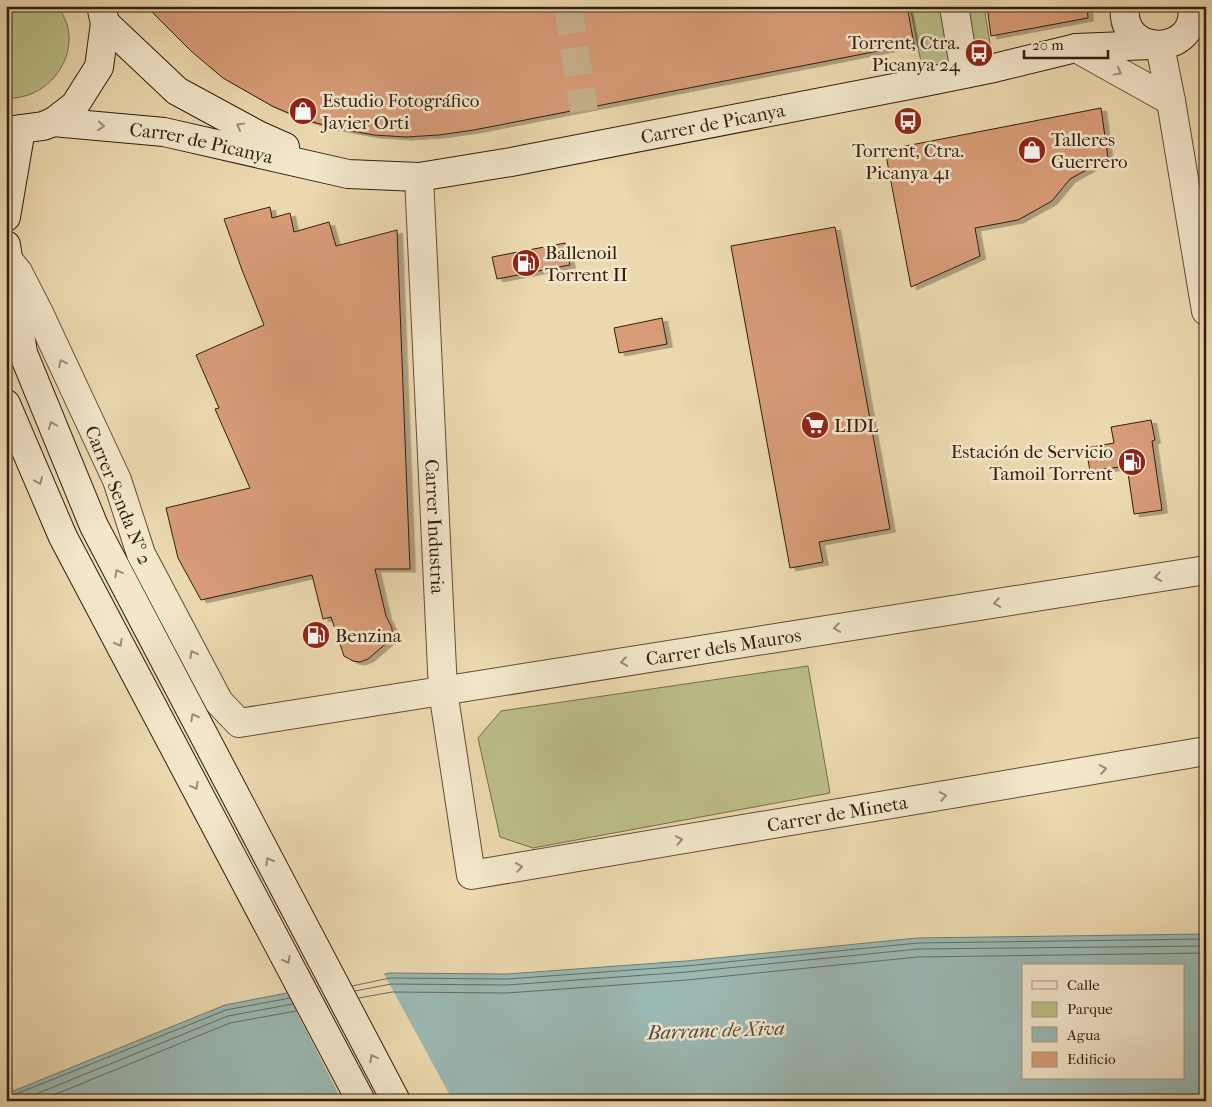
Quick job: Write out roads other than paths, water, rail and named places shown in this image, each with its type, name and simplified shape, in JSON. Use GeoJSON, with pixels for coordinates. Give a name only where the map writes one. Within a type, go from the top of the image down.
{"type":"FeatureCollection","features":[{"type":"Feature","properties":{"kind":"street"},"geometry":{"type":"LineString","coordinates":[[954,6],[965,74]]}},
{"type":"Feature","properties":{"kind":"street"},"geometry":{"type":"LineString","coordinates":[[1124,9],[1126,23],[1132,34],[1140,40],[1155,45],[1170,43],[1180,38],[1195,18]]}},
{"type":"Feature","properties":{"kind":"street","name":"Carrer de Picanya"},"geometry":{"type":"LineString","coordinates":[[1076,48],[1124,9]]}},
{"type":"Feature","properties":{"kind":"street"},"geometry":{"type":"LineString","coordinates":[[6,217],[14,130],[43,126],[53,122],[75,105],[99,67],[103,15]]}},
{"type":"Feature","properties":{"kind":"street","name":"Carrer de Picanya"},"geometry":{"type":"LineString","coordinates":[[103,15],[177,91],[258,135],[348,174]]}},
{"type":"Feature","properties":{"kind":"street"},"geometry":{"type":"LineString","coordinates":[[1155,45],[1171,101],[1206,311]]}},
{"type":"Feature","properties":{"kind":"street","name":"Carrer de Picanya"},"geometry":{"type":"LineString","coordinates":[[53,122],[164,132],[348,174],[419,178],[965,74],[1076,48],[1155,45]]}},
{"type":"Feature","properties":{"kind":"street"},"geometry":{"type":"LineString","coordinates":[[1076,48],[1171,101]]}},
{"type":"Feature","properties":{"kind":"street","name":"Carrer Industria"},"geometry":{"type":"LineString","coordinates":[[419,178],[443,691],[471,875]]}},
{"type":"Feature","properties":{"kind":"street"},"geometry":{"type":"LineString","coordinates":[[8,253],[23,353],[94,526],[396,1101]]}},
{"type":"Feature","properties":{"kind":"street","name":"Carrer Senda Nº 2"},"geometry":{"type":"LineString","coordinates":[[8,253],[39,313],[117,480],[141,554],[219,702],[240,723]]}},
{"type":"Feature","properties":{"kind":"street"},"geometry":{"type":"LineString","coordinates":[[6,404],[63,537],[361,1101]]}},
{"type":"Feature","properties":{"kind":"street","name":"Carrer dels Mauros"},"geometry":{"type":"LineString","coordinates":[[240,723],[1206,570]]}},
{"type":"Feature","properties":{"kind":"street","name":"Carrer de Mineta"},"geometry":{"type":"LineString","coordinates":[[471,875],[1206,751]]}},
{"type":"Feature","properties":{"kind":"water","name":"Barranc de Xiva"},"geometry":{"type":"Polygon","coordinates":[[[1206,934],[1206,1101],[6,1101],[6,1094],[225,1005],[390,973],[507,974],[686,961],[917,938],[1206,934]]]}},
{"type":"Feature","properties":{"kind":"tunnel"},"geometry":{"type":"LineString","coordinates":[[568,6],[584,111]]}},
{"type":"Feature","properties":{"kind":"place","name":"Torrent, Ctra. Picanya 24"},"geometry":{"type":"Point","coordinates":[979,53]}},
{"type":"Feature","properties":{"kind":"place","name":"Estudio Fotográfico Javier Orti"},"geometry":{"type":"Point","coordinates":[303,111]}},
{"type":"Feature","properties":{"kind":"place","name":"Torrent, Ctra. Picanya 41"},"geometry":{"type":"Point","coordinates":[908,121]}},
{"type":"Feature","properties":{"kind":"place","name":"Talleres Guerrero"},"geometry":{"type":"Point","coordinates":[1032,150]}},
{"type":"Feature","properties":{"kind":"place","name":"Ballenoil Torrent II"},"geometry":{"type":"Point","coordinates":[526,263]}},
{"type":"Feature","properties":{"kind":"place","name":"LIDL"},"geometry":{"type":"Point","coordinates":[815,425]}},
{"type":"Feature","properties":{"kind":"place","name":"Estación de Servicio Tamoil Torrent"},"geometry":{"type":"Point","coordinates":[1132,462]}},
{"type":"Feature","properties":{"kind":"place","name":"Benzina"},"geometry":{"type":"Point","coordinates":[316,635]}}]}
